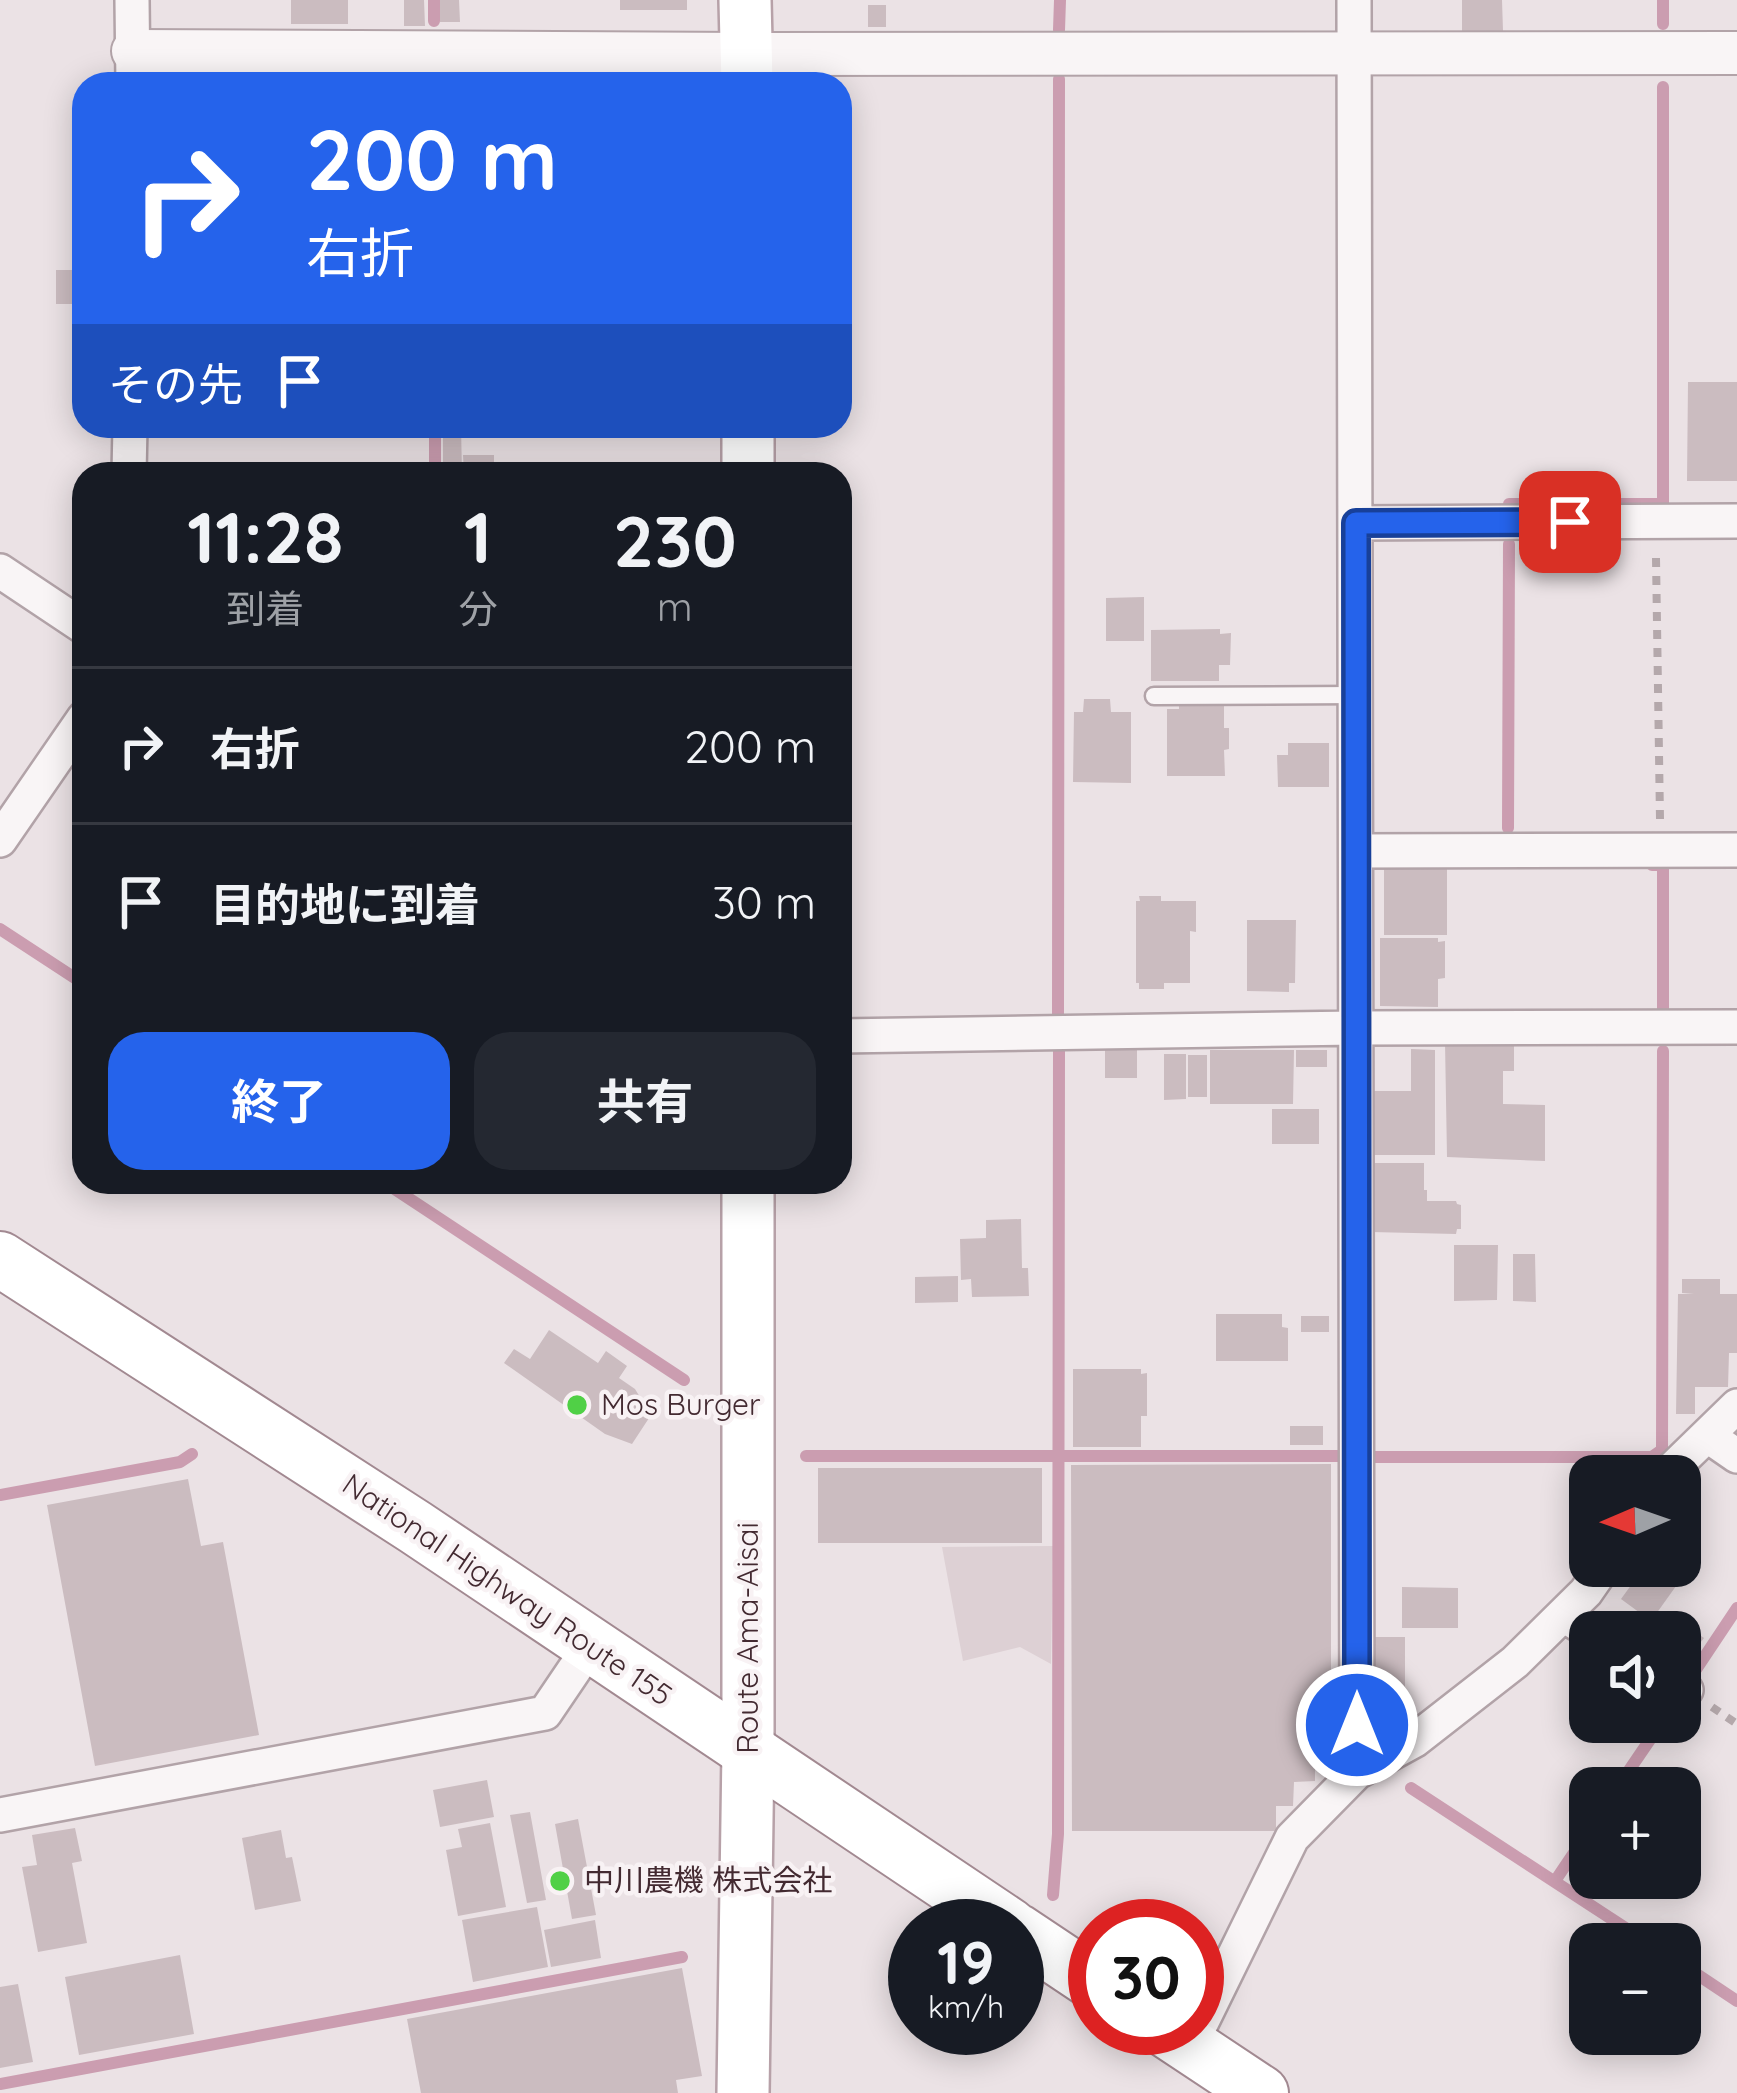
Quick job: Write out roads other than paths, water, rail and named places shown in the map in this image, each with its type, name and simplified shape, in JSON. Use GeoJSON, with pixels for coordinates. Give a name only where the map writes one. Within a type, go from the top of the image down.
{"type":"FeatureCollection","features":[{"type":"Feature","properties":{"kind":"highway","name":"National Highway Route 155"},"geometry":{"type":"LineString","coordinates":[[0,1259],[415,1527],[971,1899]]}},
{"type":"Feature","properties":{"kind":"highway"},"geometry":{"type":"LineString","coordinates":[[1203,2055],[1261,2093]]}},
{"type":"Feature","properties":{"kind":"main road"},"geometry":{"type":"LineString","coordinates":[[746,0],[747,69]]}},
{"type":"Feature","properties":{"kind":"main road","name":"Route Ama-Aisai"},"geometry":{"type":"LineString","coordinates":[[743,2093],[748,1194]]}},
{"type":"Feature","properties":{"kind":"street"},"geometry":{"type":"LineString","coordinates":[[132,0],[133,67],[747,69],[1354,54],[1737,53]]}},
{"type":"Feature","properties":{"kind":"street"},"geometry":{"type":"LineString","coordinates":[[1354,0],[1357,1772]]}},
{"type":"Feature","properties":{"kind":"street"},"geometry":{"type":"LineString","coordinates":[[1356,523],[1737,521]]}},
{"type":"Feature","properties":{"kind":"street"},"geometry":{"type":"LineString","coordinates":[[0,571],[72,618]]}},
{"type":"Feature","properties":{"kind":"street"},"geometry":{"type":"LineString","coordinates":[[0,840],[72,735]]}},
{"type":"Feature","properties":{"kind":"street"},"geometry":{"type":"LineString","coordinates":[[1356,851],[1737,850]]}},
{"type":"Feature","properties":{"kind":"street"},"geometry":{"type":"LineString","coordinates":[[852,1036],[1737,1027]]}},
{"type":"Feature","properties":{"kind":"street"},"geometry":{"type":"LineString","coordinates":[[1688,1455],[1737,1406]]}},
{"type":"Feature","properties":{"kind":"street"},"geometry":{"type":"LineString","coordinates":[[1708,1436],[1737,1456]]}},
{"type":"Feature","properties":{"kind":"street"},"geometry":{"type":"LineString","coordinates":[[1224,1955],[1292,1838],[1357,1772],[1414,1740],[1515,1662],[1569,1628]]}},
{"type":"Feature","properties":{"kind":"street"},"geometry":{"type":"LineString","coordinates":[[0,1815],[545,1713],[590,1645]]}},
{"type":"Feature","properties":{"kind":"lane"},"geometry":{"type":"LineString","coordinates":[[1154,695],[1355,695]]}},
{"type":"Feature","properties":{"kind":"waterway"},"geometry":{"type":"LineString","coordinates":[[434,0],[434,21]]}},
{"type":"Feature","properties":{"kind":"waterway"},"geometry":{"type":"LineString","coordinates":[[1059,30],[1060,0]]}},
{"type":"Feature","properties":{"kind":"waterway"},"geometry":{"type":"LineString","coordinates":[[1663,0],[1663,24]]}},
{"type":"Feature","properties":{"kind":"waterway"},"geometry":{"type":"LineString","coordinates":[[1058,1015],[1059,79]]}},
{"type":"Feature","properties":{"kind":"waterway"},"geometry":{"type":"LineString","coordinates":[[1509,504],[1663,504],[1663,87]]}},
{"type":"Feature","properties":{"kind":"waterway"},"geometry":{"type":"LineString","coordinates":[[435,438],[435,462]]}},
{"type":"Feature","properties":{"kind":"waterway"},"geometry":{"type":"LineString","coordinates":[[1508,828],[1509,544]]}},
{"type":"Feature","properties":{"kind":"waterway"},"geometry":{"type":"LineString","coordinates":[[1652,865],[1663,865],[1663,1015]]}},
{"type":"Feature","properties":{"kind":"waterway"},"geometry":{"type":"LineString","coordinates":[[0,929],[72,976]]}},
{"type":"Feature","properties":{"kind":"waterway"},"geometry":{"type":"LineString","coordinates":[[1053,1895],[1058,1834],[1059,1051]]}},
{"type":"Feature","properties":{"kind":"waterway"},"geometry":{"type":"LineString","coordinates":[[1369,1457],[1652,1457],[1662,1450],[1663,1051]]}},
{"type":"Feature","properties":{"kind":"waterway"},"geometry":{"type":"LineString","coordinates":[[402,1194],[684,1380]]}},
{"type":"Feature","properties":{"kind":"waterway"},"geometry":{"type":"LineString","coordinates":[[0,1495],[180,1462],[192,1454]]}},
{"type":"Feature","properties":{"kind":"waterway"},"geometry":{"type":"LineString","coordinates":[[806,1456],[1339,1456]]}},
{"type":"Feature","properties":{"kind":"waterway"},"geometry":{"type":"LineString","coordinates":[[1701,1662],[1737,1608]]}},
{"type":"Feature","properties":{"kind":"waterway"},"geometry":{"type":"LineString","coordinates":[[1631,1767],[1648,1743]]}},
{"type":"Feature","properties":{"kind":"waterway"},"geometry":{"type":"LineString","coordinates":[[1411,1788],[1618,1923]]}},
{"type":"Feature","properties":{"kind":"waterway"},"geometry":{"type":"LineString","coordinates":[[1555,1881],[1569,1860]]}},
{"type":"Feature","properties":{"kind":"waterway"},"geometry":{"type":"LineString","coordinates":[[0,2084],[682,1957]]}},
{"type":"Feature","properties":{"kind":"waterway"},"geometry":{"type":"LineString","coordinates":[[1701,1977],[1737,2001]]}},
{"type":"Feature","properties":{"kind":"place","name":"Mos Burger"},"geometry":{"type":"Point","coordinates":[577,1405]}},
{"type":"Feature","properties":{"kind":"place","name":"中川農機 株式会社"},"geometry":{"type":"Point","coordinates":[560,1881]}}]}
